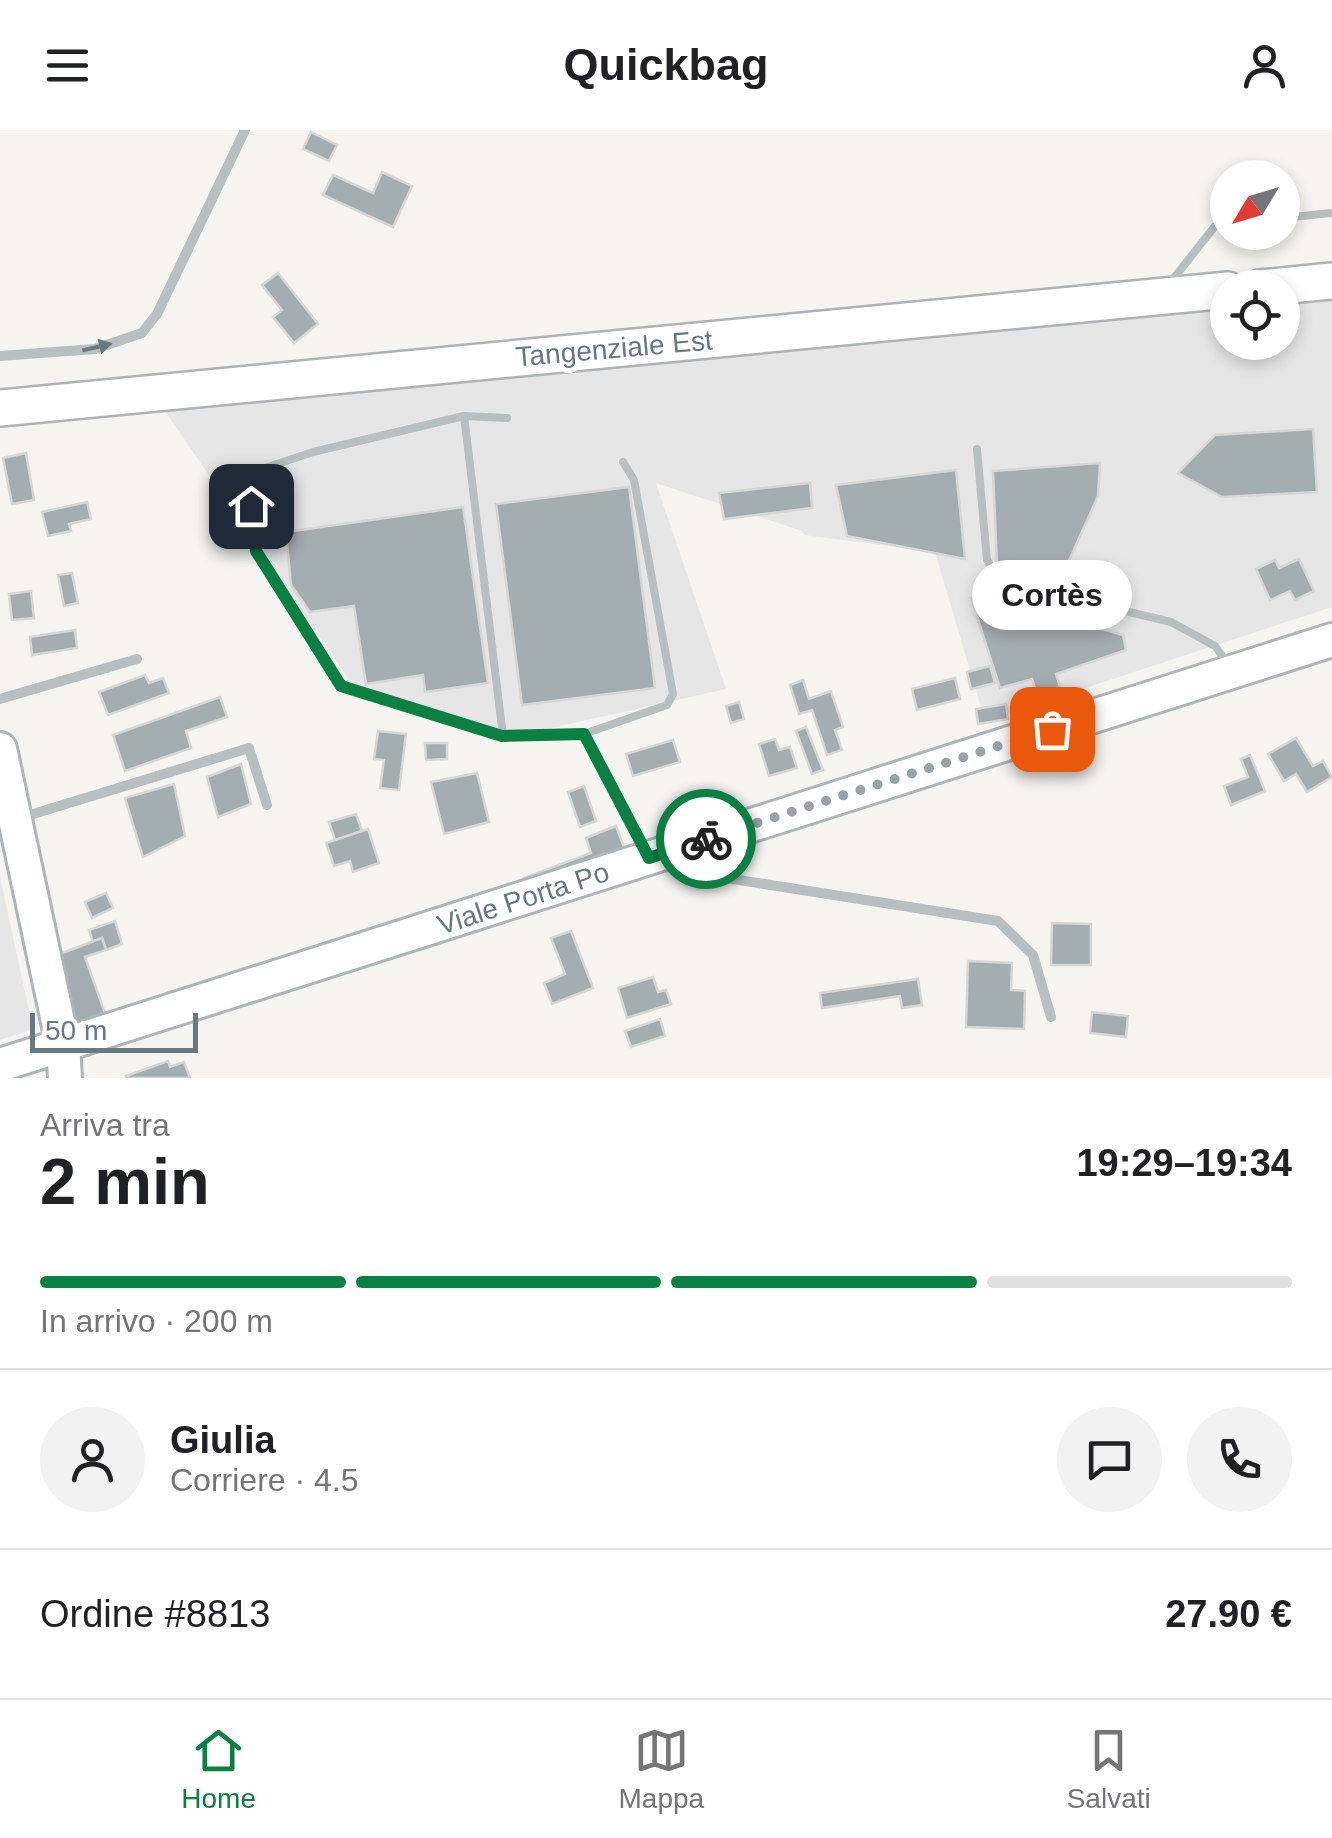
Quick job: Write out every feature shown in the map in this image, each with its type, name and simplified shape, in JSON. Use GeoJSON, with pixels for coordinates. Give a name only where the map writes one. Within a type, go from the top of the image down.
{"type":"FeatureCollection","features":[{"type":"Feature","properties":{"kind":"main road"},"geometry":{"type":"LineString","coordinates":[[1300,284],[1332,281]]}},
{"type":"Feature","properties":{"kind":"main road","name":"Tangenziale Est"},"geometry":{"type":"LineString","coordinates":[[0,408],[1210,292]]}},
{"type":"Feature","properties":{"kind":"main road","name":"Viale Porta Po"},"geometry":{"type":"LineString","coordinates":[[0,1065],[1332,640]]}},
{"type":"Feature","properties":{"kind":"main road"},"geometry":{"type":"LineString","coordinates":[[0,749],[63,1045],[65,1078]]}},
{"type":"Feature","properties":{"kind":"street"},"geometry":{"type":"LineString","coordinates":[[0,356],[95,349],[142,333],[157,314],[245,130]]}},
{"type":"Feature","properties":{"kind":"street"},"geometry":{"type":"LineString","coordinates":[[0,700],[137,660]]}},
{"type":"Feature","properties":{"kind":"street"},"geometry":{"type":"LineString","coordinates":[[15,819],[249,748],[267,806]]}},
{"type":"Feature","properties":{"kind":"street"},"geometry":{"type":"LineString","coordinates":[[688,845],[701,874],[998,921],[1033,955],[1052,1016]]}},
{"type":"Feature","properties":{"kind":"lane"},"geometry":{"type":"LineString","coordinates":[[1300,216],[1332,213]]}},
{"type":"Feature","properties":{"kind":"lane"},"geometry":{"type":"LineString","coordinates":[[1158,297],[1210,233]]}},
{"type":"Feature","properties":{"kind":"lane"},"geometry":{"type":"LineString","coordinates":[[464,416],[502,736]]}},
{"type":"Feature","properties":{"kind":"lane"},"geometry":{"type":"LineString","coordinates":[[508,418],[464,416],[313,452],[252,472],[256,551],[341,686],[502,736],[584,734],[666,705],[673,694],[634,480],[623,462]]}},
{"type":"Feature","properties":{"kind":"lane"},"geometry":{"type":"LineString","coordinates":[[977,449],[987,560],[1000,580],[1171,622],[1216,646],[1234,671]]}},
{"type":"Feature","properties":{"kind":"lane"},"geometry":{"type":"LineString","coordinates":[[584,734],[649,858]]}},
{"type":"Feature","properties":{"kind":"shaded area"},"geometry":{"type":"Polygon","coordinates":[[[1332,289],[1332,607],[985,721],[935,552],[804,535],[802,531],[656,483],[726,689],[524,734],[362,699],[165,411],[1210,302],[1210,360],[1300,360],[1300,292],[1332,289]]]}},
{"type":"Feature","properties":{"kind":"shaded area"},"geometry":{"type":"Polygon","coordinates":[[[0,877],[33,1029],[0,1040],[0,877]]]}},
{"type":"Feature","properties":{"kind":"building"},"geometry":{"type":"Polygon","coordinates":[[[311,132],[337,145],[329,161],[303,149],[311,132]]]}},
{"type":"Feature","properties":{"kind":"building"},"geometry":{"type":"Polygon","coordinates":[[[382,172],[412,186],[393,227],[323,195],[333,175],[373,193],[382,172]]]}},
{"type":"Feature","properties":{"kind":"building"},"geometry":{"type":"Polygon","coordinates":[[[278,273],[318,324],[294,343],[273,317],[282,310],[262,285],[278,273]]]}},
{"type":"Feature","properties":{"kind":"building"},"geometry":{"type":"Polygon","coordinates":[[[1313,429],[1317,492],[1222,497],[1178,473],[1215,435],[1313,429]]]}},
{"type":"Feature","properties":{"kind":"building"},"geometry":{"type":"Polygon","coordinates":[[[26,453],[34,500],[12,504],[3,458],[26,453]]]}},
{"type":"Feature","properties":{"kind":"building"},"geometry":{"type":"Polygon","coordinates":[[[1100,463],[1098,496],[1059,583],[997,564],[993,471],[1100,463]]]}},
{"type":"Feature","properties":{"kind":"building"},"geometry":{"type":"Polygon","coordinates":[[[956,470],[965,559],[847,536],[836,485],[956,470]]]}},
{"type":"Feature","properties":{"kind":"building"},"geometry":{"type":"Polygon","coordinates":[[[810,483],[812,508],[724,519],[719,493],[810,483]]]}},
{"type":"Feature","properties":{"kind":"building"},"geometry":{"type":"Polygon","coordinates":[[[629,487],[655,688],[522,705],[496,504],[629,487]]]}},
{"type":"Feature","properties":{"kind":"building"},"geometry":{"type":"Polygon","coordinates":[[[87,502],[91,519],[69,524],[71,531],[48,536],[42,512],[87,502]]]}},
{"type":"Feature","properties":{"kind":"building"},"geometry":{"type":"Polygon","coordinates":[[[463,507],[488,683],[425,692],[423,675],[366,684],[354,606],[310,612],[291,585],[286,532],[463,507]]]}},
{"type":"Feature","properties":{"kind":"building"},"geometry":{"type":"Polygon","coordinates":[[[1299,559],[1314,591],[1295,600],[1290,591],[1270,600],[1256,569],[1275,560],[1279,568],[1299,559]]]}},
{"type":"Feature","properties":{"kind":"building"},"geometry":{"type":"Polygon","coordinates":[[[72,573],[78,603],[64,606],[58,575],[72,573]]]}},
{"type":"Feature","properties":{"kind":"building"},"geometry":{"type":"Polygon","coordinates":[[[31,591],[34,618],[12,620],[9,594],[31,591]]]}},
{"type":"Feature","properties":{"kind":"building"},"geometry":{"type":"Polygon","coordinates":[[[987,596],[1123,635],[1126,650],[1056,674],[1060,687],[1037,694],[1032,679],[1000,688],[971,598],[987,596]]]}},
{"type":"Feature","properties":{"kind":"building"},"geometry":{"type":"Polygon","coordinates":[[[75,630],[77,648],[32,655],[30,637],[75,630]]]}},
{"type":"Feature","properties":{"kind":"building"},"geometry":{"type":"Polygon","coordinates":[[[990,666],[995,683],[971,689],[967,672],[990,666]]]}},
{"type":"Feature","properties":{"kind":"building"},"geometry":{"type":"Polygon","coordinates":[[[145,675],[149,683],[163,678],[169,693],[108,715],[99,692],[145,675]]]}},
{"type":"Feature","properties":{"kind":"building"},"geometry":{"type":"Polygon","coordinates":[[[955,678],[960,699],[917,710],[912,689],[955,678]]]}},
{"type":"Feature","properties":{"kind":"building"},"geometry":{"type":"Polygon","coordinates":[[[803,680],[809,699],[831,691],[843,727],[835,730],[842,750],[827,755],[812,710],[799,714],[790,685],[803,680]]]}},
{"type":"Feature","properties":{"kind":"building"},"geometry":{"type":"Polygon","coordinates":[[[220,697],[227,717],[186,731],[191,748],[125,771],[113,735],[220,697]]]}},
{"type":"Feature","properties":{"kind":"building"},"geometry":{"type":"Polygon","coordinates":[[[739,702],[744,719],[731,723],[726,706],[739,702]]]}},
{"type":"Feature","properties":{"kind":"building"},"geometry":{"type":"Polygon","coordinates":[[[1006,704],[1008,719],[978,724],[976,709],[1006,704]]]}},
{"type":"Feature","properties":{"kind":"building"},"geometry":{"type":"Polygon","coordinates":[[[806,727],[823,770],[812,774],[796,731],[806,727]]]}},
{"type":"Feature","properties":{"kind":"building"},"geometry":{"type":"Polygon","coordinates":[[[378,731],[406,734],[399,790],[380,788],[384,760],[374,759],[378,731]]]}},
{"type":"Feature","properties":{"kind":"building"},"geometry":{"type":"Polygon","coordinates":[[[1296,738],[1313,766],[1323,761],[1332,777],[1307,792],[1296,774],[1284,781],[1268,754],[1296,738]]]}},
{"type":"Feature","properties":{"kind":"building"},"geometry":{"type":"Polygon","coordinates":[[[775,739],[779,750],[790,747],[797,768],[769,776],[759,744],[775,739]]]}},
{"type":"Feature","properties":{"kind":"building"},"geometry":{"type":"Polygon","coordinates":[[[673,740],[680,762],[633,776],[626,754],[673,740]]]}},
{"type":"Feature","properties":{"kind":"building"},"geometry":{"type":"Polygon","coordinates":[[[425,743],[447,743],[447,759],[426,760],[425,743]]]}},
{"type":"Feature","properties":{"kind":"building"},"geometry":{"type":"Polygon","coordinates":[[[1250,755],[1265,791],[1231,805],[1224,786],[1248,777],[1241,759],[1250,755]]]}},
{"type":"Feature","properties":{"kind":"building"},"geometry":{"type":"Polygon","coordinates":[[[241,764],[251,804],[218,817],[207,777],[241,764]]]}},
{"type":"Feature","properties":{"kind":"building"},"geometry":{"type":"Polygon","coordinates":[[[477,773],[489,822],[444,834],[431,782],[477,773]]]}},
{"type":"Feature","properties":{"kind":"building"},"geometry":{"type":"Polygon","coordinates":[[[174,784],[185,836],[143,857],[125,798],[174,784]]]}},
{"type":"Feature","properties":{"kind":"building"},"geometry":{"type":"Polygon","coordinates":[[[584,786],[596,821],[580,827],[568,792],[584,786]]]}},
{"type":"Feature","properties":{"kind":"building"},"geometry":{"type":"Polygon","coordinates":[[[356,814],[362,831],[335,840],[329,822],[356,814]]]}},
{"type":"Feature","properties":{"kind":"building"},"geometry":{"type":"Polygon","coordinates":[[[616,826],[628,858],[530,894],[524,878],[591,853],[586,838],[616,826]]]}},
{"type":"Feature","properties":{"kind":"building"},"geometry":{"type":"Polygon","coordinates":[[[368,829],[379,863],[353,872],[350,861],[334,866],[326,843],[368,829]]]}},
{"type":"Feature","properties":{"kind":"building"},"geometry":{"type":"Polygon","coordinates":[[[106,893],[113,908],[92,918],[85,902],[106,893]]]}},
{"type":"Feature","properties":{"kind":"building"},"geometry":{"type":"Polygon","coordinates":[[[115,921],[122,944],[106,950],[102,938],[93,942],[89,930],[115,921]]]}},
{"type":"Feature","properties":{"kind":"building"},"geometry":{"type":"Polygon","coordinates":[[[1052,923],[1091,924],[1091,965],[1051,965],[1052,923]]]}},
{"type":"Feature","properties":{"kind":"building"},"geometry":{"type":"Polygon","coordinates":[[[571,931],[593,988],[552,1004],[544,983],[565,974],[551,938],[571,931]]]}},
{"type":"Feature","properties":{"kind":"building"},"geometry":{"type":"Polygon","coordinates":[[[102,938],[106,950],[85,957],[106,1016],[78,1026],[52,957],[102,938]]]}},
{"type":"Feature","properties":{"kind":"building"},"geometry":{"type":"Polygon","coordinates":[[[968,961],[1012,963],[1011,990],[1025,991],[1024,1029],[966,1027],[968,961]]]}},
{"type":"Feature","properties":{"kind":"building"},"geometry":{"type":"Polygon","coordinates":[[[653,977],[658,992],[666,990],[671,1004],[627,1018],[618,988],[653,977]]]}},
{"type":"Feature","properties":{"kind":"building"},"geometry":{"type":"Polygon","coordinates":[[[918,979],[922,1005],[902,1008],[900,996],[822,1008],[820,993],[918,979]]]}},
{"type":"Feature","properties":{"kind":"building"},"geometry":{"type":"Polygon","coordinates":[[[1092,1012],[1128,1016],[1126,1037],[1090,1033],[1092,1012]]]}},
{"type":"Feature","properties":{"kind":"building"},"geometry":{"type":"Polygon","coordinates":[[[660,1019],[665,1036],[631,1047],[625,1031],[660,1019]]]}},
{"type":"Feature","properties":{"kind":"building"},"geometry":{"type":"Polygon","coordinates":[[[168,1061],[170,1067],[184,1062],[190,1078],[126,1076],[168,1061]]]}},
{"type":"Feature","properties":{"kind":"way so far"},"geometry":{"type":"LineString","coordinates":[[706,839],[1052,729]]}},
{"type":"Feature","properties":{"kind":"place","name":"Cortès"},"geometry":{"type":"Point","coordinates":[1052,729]}},
{"type":"Feature","properties":{"kind":"route"},"geometry":{"type":"LineString","coordinates":[[251,506],[256,551],[341,686],[502,736],[584,734],[649,858],[706,839]]}}]}
